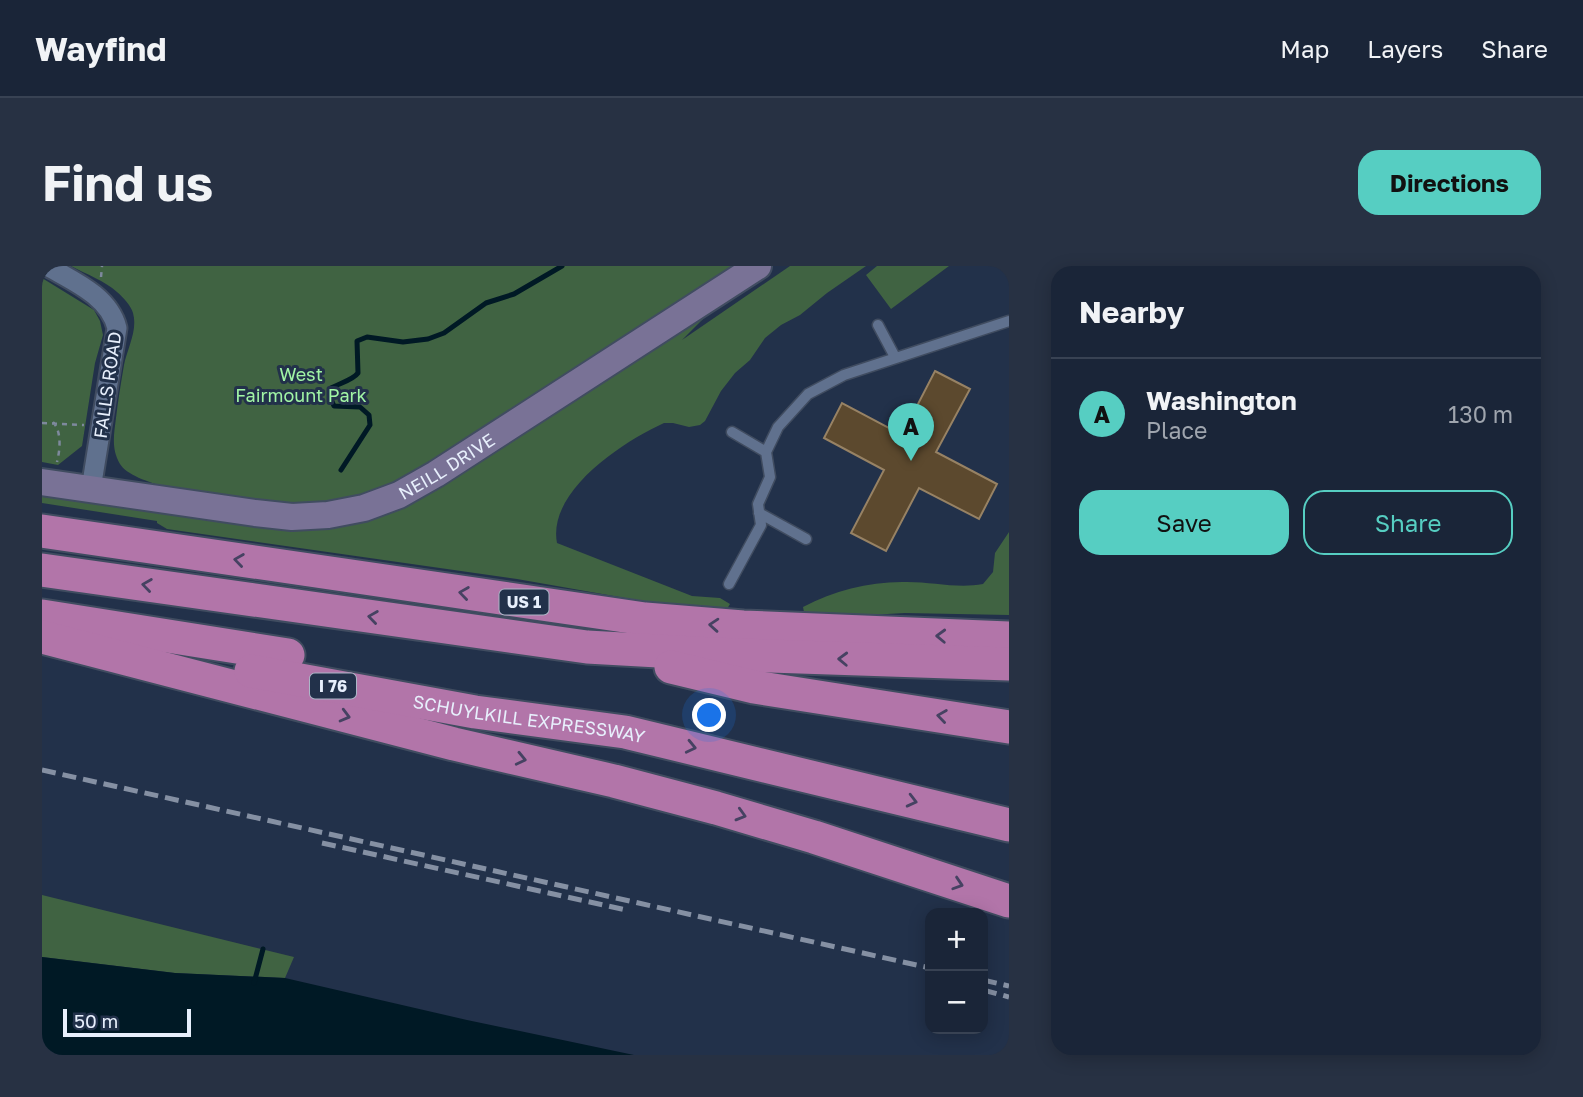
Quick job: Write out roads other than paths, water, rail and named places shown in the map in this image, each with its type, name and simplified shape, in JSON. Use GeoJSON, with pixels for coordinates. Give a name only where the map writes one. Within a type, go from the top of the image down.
{"type":"FeatureCollection","features":[{"type":"Feature","properties":{"kind":"highway","name":"US 1"},"geometry":{"type":"LineString","coordinates":[[42,531],[645,619],[755,628],[1009,638]]}},
{"type":"Feature","properties":{"kind":"highway"},"geometry":{"type":"LineString","coordinates":[[42,570],[587,646],[712,654],[1009,664]]}},
{"type":"Feature","properties":{"kind":"highway"},"geometry":{"type":"LineString","coordinates":[[42,616],[290,656],[476,690],[625,732]]}},
{"type":"Feature","properties":{"kind":"highway"},"geometry":{"type":"LineString","coordinates":[[42,637],[454,744],[716,808],[1009,901]]}},
{"type":"Feature","properties":{"kind":"highway","name":"SCHUYLKILL EXPRESSWAY"},"geometry":{"type":"LineString","coordinates":[[42,637],[288,677],[475,712],[625,732],[1009,825]]}},
{"type":"Feature","properties":{"kind":"highway"},"geometry":{"type":"LineString","coordinates":[[587,646],[754,687],[1009,727]]}},
{"type":"Feature","properties":{"kind":"main road","name":"NEILL DRIVE"},"geometry":{"type":"LineString","coordinates":[[91,489],[274,516],[328,515],[364,509],[399,495],[426,480],[758,266]]}},
{"type":"Feature","properties":{"kind":"main road"},"geometry":{"type":"LineString","coordinates":[[47,483],[91,489]]}},
{"type":"Feature","properties":{"kind":"street","name":"FALLS ROAD"},"geometry":{"type":"LineString","coordinates":[[47,266],[95,295],[115,320],[116,336],[91,489]]}},
{"type":"Feature","properties":{"kind":"lane"},"geometry":{"type":"LineString","coordinates":[[729,584],[761,524],[758,504],[770,477],[766,452],[778,427],[808,394],[830,380],[1009,321]]}},
{"type":"Feature","properties":{"kind":"lane"},"geometry":{"type":"LineString","coordinates":[[878,326],[895,358]]}},
{"type":"Feature","properties":{"kind":"lane"},"geometry":{"type":"LineString","coordinates":[[732,432],[766,452]]}},
{"type":"Feature","properties":{"kind":"lane"},"geometry":{"type":"LineString","coordinates":[[759,513],[806,539]]}},
{"type":"Feature","properties":{"kind":"water"},"geometry":{"type":"Polygon","coordinates":[[[42,957],[175,973],[285,978],[634,1055],[42,1055],[42,957]]]}},
{"type":"Feature","properties":{"kind":"waterway"},"geometry":{"type":"LineString","coordinates":[[341,470],[370,425],[369,415],[360,407],[334,406],[330,397],[331,388],[350,380],[358,373],[357,341],[367,337],[403,342],[428,339],[444,333],[486,303],[514,294],[562,266]]}},
{"type":"Feature","properties":{"kind":"waterway"},"geometry":{"type":"LineString","coordinates":[[254,983],[263,949]]}},
{"type":"Feature","properties":{"kind":"railway"},"geometry":{"type":"LineString","coordinates":[[42,770],[925,967]]}},
{"type":"Feature","properties":{"kind":"railway"},"geometry":{"type":"LineString","coordinates":[[322,843],[626,910]]}},
{"type":"Feature","properties":{"kind":"railway"},"geometry":{"type":"LineString","coordinates":[[988,981],[1009,986]]}},
{"type":"Feature","properties":{"kind":"railway"},"geometry":{"type":"LineString","coordinates":[[988,991],[1009,997]]}},
{"type":"Feature","properties":{"kind":"place","name":"Washington"},"geometry":{"type":"Point","coordinates":[911,461]}},
{"type":"Feature","properties":{"kind":"park label","name":"West Fairmount Park"},"geometry":{"type":"Point","coordinates":[301,384]}}]}
